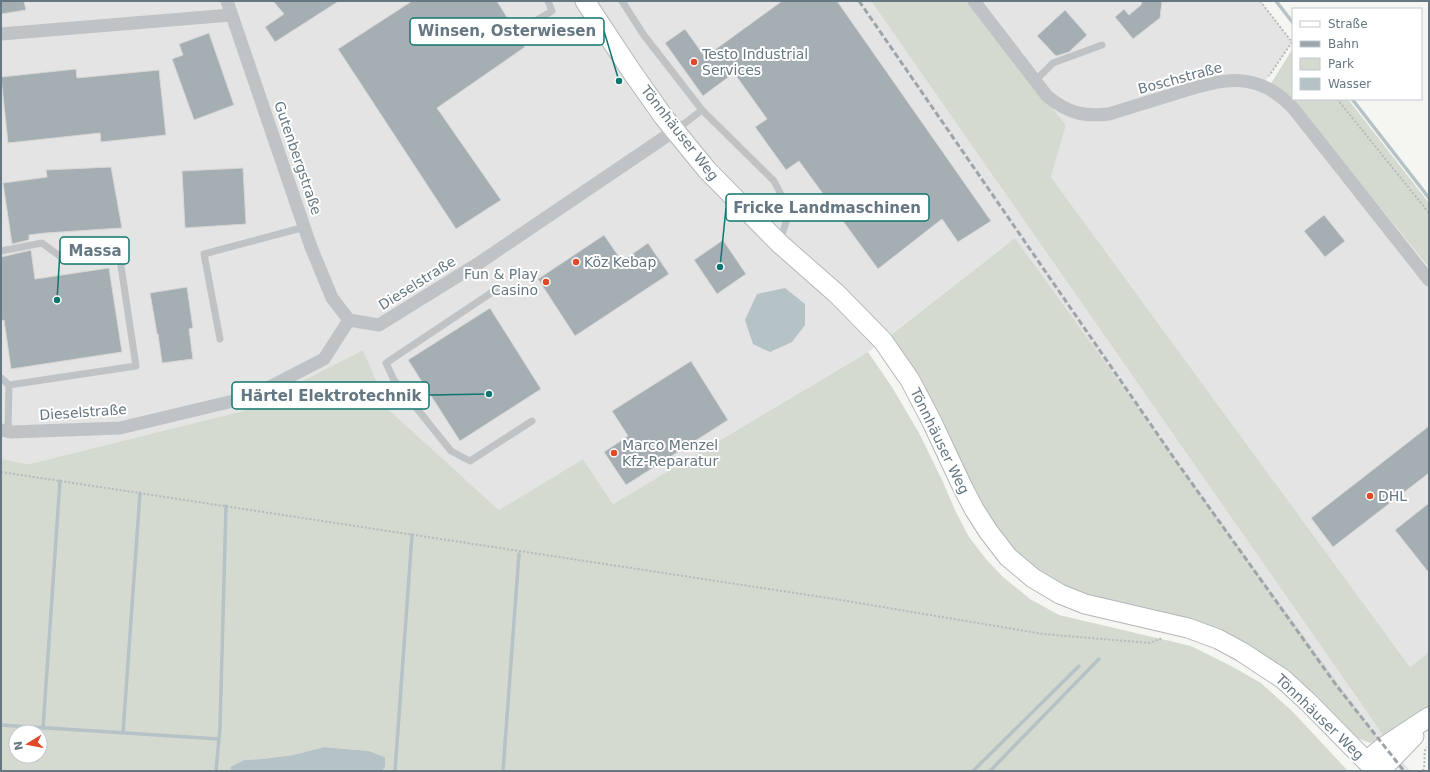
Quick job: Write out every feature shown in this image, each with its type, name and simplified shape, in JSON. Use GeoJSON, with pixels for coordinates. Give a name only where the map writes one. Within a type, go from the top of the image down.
{"type":"FeatureCollection","features":[{"type":"Feature","properties":{"kind":"main road","name":"Tönnhäuser Weg"},"geometry":{"type":"LineString","coordinates":[[585,1],[632,72],[674,131],[707,170],[780,243],[837,294],[883,341],[910,380],[974,509],[988,531],[1008,557],[1032,578],[1060,594],[1085,604],[1188,628],[1218,639],[1242,652],[1283,679],[1374,768]]}},
{"type":"Feature","properties":{"kind":"main road"},"geometry":{"type":"LineString","coordinates":[[1374,768],[1385,746],[1429,717]]}},
{"type":"Feature","properties":{"kind":"main road"},"geometry":{"type":"LineString","coordinates":[[1374,768],[1429,721]]}},
{"type":"Feature","properties":{"kind":"street","name":"Gutenbergstraße"},"geometry":{"type":"LineString","coordinates":[[227,1],[304,227],[332,298],[349,320]]}},
{"type":"Feature","properties":{"kind":"street","name":"Boschstraße"},"geometry":{"type":"LineString","coordinates":[[974,1],[1047,96],[1060,106],[1072,112],[1097,116],[1110,114],[1221,81],[1240,80],[1251,82],[1274,92],[1293,108],[1429,280]]}},
{"type":"Feature","properties":{"kind":"street"},"geometry":{"type":"LineString","coordinates":[[1,34],[231,15]]}},
{"type":"Feature","properties":{"kind":"street","name":"Dieselstraße"},"geometry":{"type":"LineString","coordinates":[[5,431],[120,428],[250,397],[324,359],[349,320],[379,325],[479,263],[674,131]]}},
{"type":"Feature","properties":{"kind":"lane"},"geometry":{"type":"LineString","coordinates":[[520,31],[552,11],[548,1]]}},
{"type":"Feature","properties":{"kind":"lane"},"geometry":{"type":"LineString","coordinates":[[622,1],[643,34],[702,110],[774,180],[787,206],[787,219],[780,243]]}},
{"type":"Feature","properties":{"kind":"lane"},"geometry":{"type":"LineString","coordinates":[[1035,81],[1053,63],[1102,45]]}},
{"type":"Feature","properties":{"kind":"lane"},"geometry":{"type":"LineString","coordinates":[[674,131],[702,110]]}},
{"type":"Feature","properties":{"kind":"lane"},"geometry":{"type":"LineString","coordinates":[[220,339],[204,254],[304,227]]}},
{"type":"Feature","properties":{"kind":"lane"},"geometry":{"type":"LineString","coordinates":[[1,251],[42,243],[62,257],[119,253],[136,366],[9,385],[1,378]]}},
{"type":"Feature","properties":{"kind":"lane"},"geometry":{"type":"LineString","coordinates":[[497,289],[386,363],[394,380],[451,451],[470,461],[532,421]]}},
{"type":"Feature","properties":{"kind":"lane"},"geometry":{"type":"LineString","coordinates":[[5,431],[9,385]]}},
{"type":"Feature","properties":{"kind":"path"},"geometry":{"type":"LineString","coordinates":[[1260,1],[1292,43],[1262,86]]}},
{"type":"Feature","properties":{"kind":"path"},"geometry":{"type":"LineString","coordinates":[[1339,100],[1429,213]]}},
{"type":"Feature","properties":{"kind":"path"},"geometry":{"type":"LineString","coordinates":[[1,472],[841,600],[1044,634],[1150,643]]}},
{"type":"Feature","properties":{"kind":"path"},"geometry":{"type":"LineString","coordinates":[[1427,744],[1424,755],[1425,764],[1423,770],[1429,769]]}},
{"type":"Feature","properties":{"kind":"shaded area"},"geometry":{"type":"Polygon","coordinates":[[[1,1],[871,1],[1385,738],[1410,771],[1400,771],[1377,742],[1015,238],[868,352],[613,504],[583,459],[499,510],[389,410],[363,350],[243,411],[29,464],[1,459],[1,1]]]}},
{"type":"Feature","properties":{"kind":"shaded area"},"geometry":{"type":"Polygon","coordinates":[[[967,1],[1260,1],[1292,42],[1262,86],[1274,92],[1429,280],[1429,652],[1410,667],[1051,177],[1066,125],[967,1]]]}},
{"type":"Feature","properties":{"kind":"green space"},"geometry":{"type":"Polygon","coordinates":[[[871,1],[967,1],[1066,125],[1051,177],[1410,667],[1429,652],[1429,709],[1385,738],[871,1]]]}},
{"type":"Feature","properties":{"kind":"green space"},"geometry":{"type":"Polygon","coordinates":[[[1292,50],[1292,98],[1270,85],[1292,50]]]}},
{"type":"Feature","properties":{"kind":"green space"},"geometry":{"type":"Polygon","coordinates":[[[1293,100],[1349,100],[1429,203],[1429,268],[1293,100]]]}},
{"type":"Feature","properties":{"kind":"green space"},"geometry":{"type":"Polygon","coordinates":[[[1015,238],[1381,743],[1373,744],[1357,738],[1310,691],[1284,670],[1089,600],[1037,574],[992,527],[888,337],[1015,238]]]}},
{"type":"Feature","properties":{"kind":"green space"},"geometry":{"type":"Polygon","coordinates":[[[363,350],[389,410],[499,510],[583,459],[613,504],[868,352],[892,387],[919,433],[969,537],[986,559],[1003,577],[1030,599],[1059,615],[1191,646],[1231,666],[1261,683],[1292,711],[1348,771],[382,771],[385,767],[385,757],[369,751],[324,747],[293,755],[244,760],[230,767],[231,771],[1,771],[1,459],[29,464],[243,411],[363,350]]]}},
{"type":"Feature","properties":{"kind":"water"},"geometry":{"type":"Polygon","coordinates":[[[785,288],[805,304],[805,325],[792,342],[770,352],[753,344],[745,320],[757,294],[785,288]]]}},
{"type":"Feature","properties":{"kind":"water"},"geometry":{"type":"Polygon","coordinates":[[[324,747],[369,751],[385,757],[385,767],[382,771],[231,771],[230,767],[244,760],[293,755],[324,747]]]}},
{"type":"Feature","properties":{"kind":"building"},"geometry":{"type":"Polygon","coordinates":[[[1,1],[24,1],[26,10],[1,14],[1,1]]]}},
{"type":"Feature","properties":{"kind":"building"},"geometry":{"type":"Polygon","coordinates":[[[273,1],[339,1],[275,42],[265,27],[284,14],[273,1]]]}},
{"type":"Feature","properties":{"kind":"building"},"geometry":{"type":"Polygon","coordinates":[[[412,1],[497,1],[515,33],[525,47],[437,108],[501,200],[456,229],[338,49],[412,1]]]}},
{"type":"Feature","properties":{"kind":"building"},"geometry":{"type":"Polygon","coordinates":[[[782,1],[837,1],[991,221],[958,242],[942,219],[878,269],[799,161],[786,170],[755,127],[767,119],[734,73],[703,96],[665,43],[685,29],[705,57],[782,1]]]}},
{"type":"Feature","properties":{"kind":"building"},"geometry":{"type":"Polygon","coordinates":[[[1142,1],[1162,1],[1160,18],[1133,39],[1115,17],[1124,9],[1129,15],[1141,5],[1142,1]]]}},
{"type":"Feature","properties":{"kind":"building"},"geometry":{"type":"Polygon","coordinates":[[[1065,10],[1087,35],[1069,52],[1056,56],[1037,36],[1065,10]]]}},
{"type":"Feature","properties":{"kind":"building"},"geometry":{"type":"Polygon","coordinates":[[[209,33],[234,105],[194,120],[172,59],[183,55],[179,44],[209,33]]]}},
{"type":"Feature","properties":{"kind":"building"},"geometry":{"type":"Polygon","coordinates":[[[76,69],[77,78],[159,70],[166,135],[101,142],[100,133],[8,143],[1,77],[76,69]]]}},
{"type":"Feature","properties":{"kind":"building"},"geometry":{"type":"Polygon","coordinates":[[[111,167],[122,228],[29,235],[29,240],[12,244],[3,183],[47,177],[46,170],[111,167]]]}},
{"type":"Feature","properties":{"kind":"building"},"geometry":{"type":"Polygon","coordinates":[[[243,168],[246,224],[185,228],[182,171],[243,168]]]}},
{"type":"Feature","properties":{"kind":"building"},"geometry":{"type":"Polygon","coordinates":[[[1324,215],[1345,241],[1325,257],[1304,231],[1324,215]]]}},
{"type":"Feature","properties":{"kind":"building"},"geometry":{"type":"Polygon","coordinates":[[[604,235],[622,261],[648,243],[669,274],[575,336],[538,279],[604,235]]]}},
{"type":"Feature","properties":{"kind":"building"},"geometry":{"type":"Polygon","coordinates":[[[723,240],[746,274],[717,294],[694,260],[723,240]]]}},
{"type":"Feature","properties":{"kind":"building"},"geometry":{"type":"Polygon","coordinates":[[[31,250],[35,279],[109,268],[122,352],[11,369],[4,320],[1,321],[1,257],[31,250]]]}},
{"type":"Feature","properties":{"kind":"building"},"geometry":{"type":"Polygon","coordinates":[[[187,287],[193,328],[189,329],[193,359],[162,363],[150,293],[187,287]]]}},
{"type":"Feature","properties":{"kind":"building"},"geometry":{"type":"Polygon","coordinates":[[[490,308],[541,389],[460,441],[408,360],[490,308]]]}},
{"type":"Feature","properties":{"kind":"building"},"geometry":{"type":"Polygon","coordinates":[[[691,361],[728,420],[626,485],[604,452],[628,436],[612,411],[691,361]]]}},
{"type":"Feature","properties":{"kind":"building","name":"DHL"},"geometry":{"type":"Polygon","coordinates":[[[1429,426],[1429,473],[1333,547],[1311,518],[1429,426]]]}},
{"type":"Feature","properties":{"kind":"building"},"geometry":{"type":"Polygon","coordinates":[[[1429,503],[1429,573],[1395,530],[1429,503]]]}},
{"type":"Feature","properties":{"kind":"waterway"},"geometry":{"type":"LineString","coordinates":[[1276,1],[1292,22]]}},
{"type":"Feature","properties":{"kind":"waterway"},"geometry":{"type":"LineString","coordinates":[[1353,100],[1429,198]]}},
{"type":"Feature","properties":{"kind":"waterway"},"geometry":{"type":"LineString","coordinates":[[43,724],[60,481]]}},
{"type":"Feature","properties":{"kind":"waterway"},"geometry":{"type":"LineString","coordinates":[[123,733],[140,493]]}},
{"type":"Feature","properties":{"kind":"waterway"},"geometry":{"type":"LineString","coordinates":[[216,771],[220,728],[226,506]]}},
{"type":"Feature","properties":{"kind":"waterway"},"geometry":{"type":"LineString","coordinates":[[395,771],[412,535]]}},
{"type":"Feature","properties":{"kind":"waterway"},"geometry":{"type":"LineString","coordinates":[[503,771],[519,554]]}},
{"type":"Feature","properties":{"kind":"waterway"},"geometry":{"type":"LineString","coordinates":[[990,771],[1099,659]]}},
{"type":"Feature","properties":{"kind":"waterway"},"geometry":{"type":"LineString","coordinates":[[973,771],[1079,666]]}},
{"type":"Feature","properties":{"kind":"waterway"},"geometry":{"type":"LineString","coordinates":[[1,725],[219,739]]}},
{"type":"Feature","properties":{"kind":"railway"},"geometry":{"type":"LineString","coordinates":[[859,1],[1176,461],[1336,685],[1404,771]]}},
{"type":"Feature","properties":{"kind":"place","name":"Testo Industrial Services"},"geometry":{"type":"Point","coordinates":[694,62]}},
{"type":"Feature","properties":{"kind":"place","name":"Winsen, Osterwiesen"},"geometry":{"type":"Point","coordinates":[619,81]}},
{"type":"Feature","properties":{"kind":"place","name":"Köz Kebap"},"geometry":{"type":"Point","coordinates":[576,262]}},
{"type":"Feature","properties":{"kind":"place","name":"Fricke Landmaschinen"},"geometry":{"type":"Point","coordinates":[720,267]}},
{"type":"Feature","properties":{"kind":"place","name":"Fun & Play Casino"},"geometry":{"type":"Point","coordinates":[546,282]}},
{"type":"Feature","properties":{"kind":"place","name":"Massa"},"geometry":{"type":"Point","coordinates":[57,300]}},
{"type":"Feature","properties":{"kind":"place","name":"Härtel Elektrotechnik"},"geometry":{"type":"Point","coordinates":[489,394]}},
{"type":"Feature","properties":{"kind":"place","name":"Marco Menzel Kfz-Reparatur"},"geometry":{"type":"Point","coordinates":[614,453]}},
{"type":"Feature","properties":{"kind":"place","name":"DHL"},"geometry":{"type":"Point","coordinates":[1370,496]}}]}
